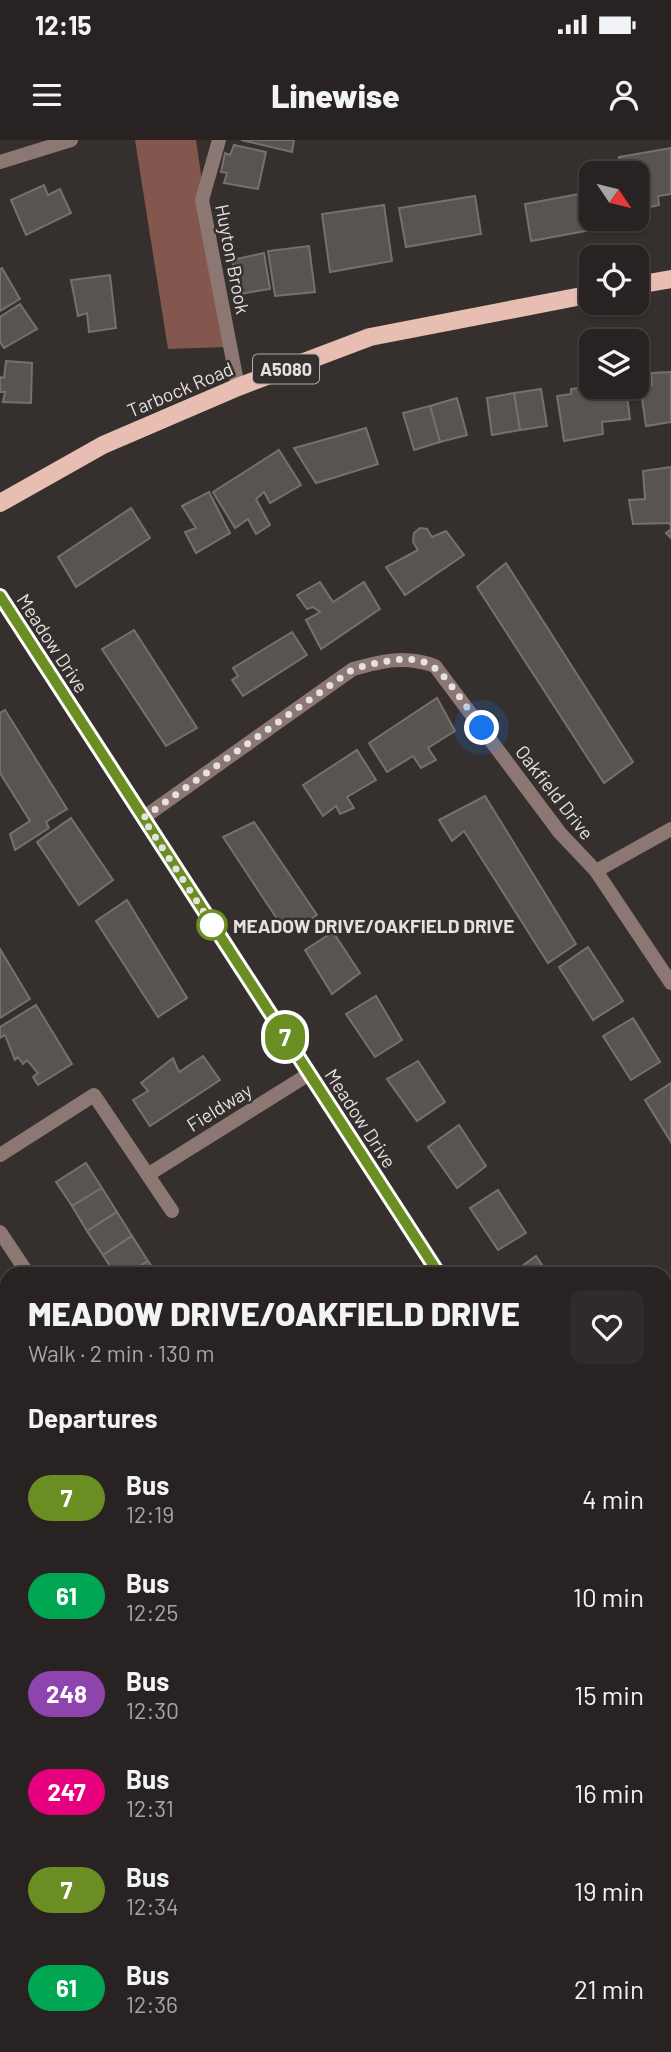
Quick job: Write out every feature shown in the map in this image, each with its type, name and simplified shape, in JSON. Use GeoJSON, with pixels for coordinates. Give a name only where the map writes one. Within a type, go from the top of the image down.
{"type":"FeatureCollection","features":[{"type":"Feature","properties":{"kind":"main road"},"geometry":{"type":"LineString","coordinates":[[649,283],[671,279]]}},
{"type":"Feature","properties":{"kind":"main road","name":"Tarbock Road"},"geometry":{"type":"LineString","coordinates":[[0,503],[103,445],[238,387],[370,337],[579,297]]}},
{"type":"Feature","properties":{"kind":"street"},"geometry":{"type":"LineString","coordinates":[[0,162],[71,140]]}},
{"type":"Feature","properties":{"kind":"street","name":"Huyton Brook"},"geometry":{"type":"LineString","coordinates":[[219,140],[202,200],[238,387]]}},
{"type":"Feature","properties":{"kind":"street","name":"Meadow Drive"},"geometry":{"type":"LineString","coordinates":[[0,596],[434,1267]]}},
{"type":"Feature","properties":{"kind":"street","name":"Oakfield Drive"},"geometry":{"type":"LineString","coordinates":[[143,818],[353,669],[390,659],[415,658],[435,666],[559,833],[596,871],[671,983]]}},
{"type":"Feature","properties":{"kind":"street"},"geometry":{"type":"LineString","coordinates":[[596,871],[671,829]]}},
{"type":"Feature","properties":{"kind":"street","name":"Fieldway"},"geometry":{"type":"LineString","coordinates":[[149,1174],[309,1074]]}},
{"type":"Feature","properties":{"kind":"street"},"geometry":{"type":"LineString","coordinates":[[0,1155],[94,1095],[172,1212]]}},
{"type":"Feature","properties":{"kind":"street"},"geometry":{"type":"LineString","coordinates":[[0,1232],[23,1267]]}},
{"type":"Feature","properties":{"kind":"shaded area"},"geometry":{"type":"Polygon","coordinates":[[[135,140],[196,140],[226,347],[168,349],[135,140]]]}},
{"type":"Feature","properties":{"kind":"building"},"geometry":{"type":"Polygon","coordinates":[[[241,140],[294,140],[292,152],[241,140]]]}},
{"type":"Feature","properties":{"kind":"building"},"geometry":{"type":"Polygon","coordinates":[[[234,145],[266,152],[258,189],[224,183],[227,173],[221,172],[225,153],[230,155],[234,145]]]}},
{"type":"Feature","properties":{"kind":"building"},"geometry":{"type":"Polygon","coordinates":[[[671,148],[671,194],[658,196],[659,205],[649,207],[649,161],[620,161],[619,157],[671,148]]]}},
{"type":"Feature","properties":{"kind":"building"},"geometry":{"type":"Polygon","coordinates":[[[44,185],[48,195],[60,189],[71,213],[26,235],[11,200],[44,185]]]}},
{"type":"Feature","properties":{"kind":"building"},"geometry":{"type":"Polygon","coordinates":[[[579,194],[579,231],[586,231],[531,241],[525,204],[579,194]]]}},
{"type":"Feature","properties":{"kind":"building"},"geometry":{"type":"Polygon","coordinates":[[[475,196],[481,234],[406,247],[399,208],[475,196]]]}},
{"type":"Feature","properties":{"kind":"building"},"geometry":{"type":"Polygon","coordinates":[[[384,205],[392,261],[330,272],[322,214],[384,205]]]}},
{"type":"Feature","properties":{"kind":"building"},"geometry":{"type":"Polygon","coordinates":[[[309,246],[315,292],[275,296],[268,251],[309,246]]]}},
{"type":"Feature","properties":{"kind":"building"},"geometry":{"type":"Polygon","coordinates":[[[264,253],[270,289],[239,294],[232,260],[264,253]]]}},
{"type":"Feature","properties":{"kind":"building"},"geometry":{"type":"Polygon","coordinates":[[[2,268],[20,299],[0,311],[0,269],[2,268]]]}},
{"type":"Feature","properties":{"kind":"building"},"geometry":{"type":"Polygon","coordinates":[[[110,275],[116,328],[89,332],[87,313],[78,316],[71,280],[110,275]]]}},
{"type":"Feature","properties":{"kind":"building"},"geometry":{"type":"Polygon","coordinates":[[[20,304],[37,329],[4,348],[0,342],[0,317],[20,304]]]}},
{"type":"Feature","properties":{"kind":"building"},"geometry":{"type":"Polygon","coordinates":[[[6,361],[32,363],[31,403],[3,402],[5,392],[0,392],[0,377],[4,378],[6,361]]]}},
{"type":"Feature","properties":{"kind":"building"},"geometry":{"type":"Polygon","coordinates":[[[671,372],[671,422],[646,426],[642,399],[649,399],[651,373],[671,372]]]}},
{"type":"Feature","properties":{"kind":"building"},"geometry":{"type":"Polygon","coordinates":[[[579,388],[579,399],[628,399],[630,419],[602,422],[603,434],[564,441],[557,396],[571,394],[571,389],[579,388]]]}},
{"type":"Feature","properties":{"kind":"building"},"geometry":{"type":"Polygon","coordinates":[[[541,389],[547,426],[520,430],[514,393],[541,389]]]}},
{"type":"Feature","properties":{"kind":"building"},"geometry":{"type":"Polygon","coordinates":[[[514,393],[520,430],[492,435],[487,398],[514,393]]]}},
{"type":"Feature","properties":{"kind":"building"},"geometry":{"type":"Polygon","coordinates":[[[457,398],[467,435],[440,442],[430,406],[457,398]]]}},
{"type":"Feature","properties":{"kind":"building"},"geometry":{"type":"Polygon","coordinates":[[[430,406],[440,442],[414,450],[403,413],[430,406]]]}},
{"type":"Feature","properties":{"kind":"building"},"geometry":{"type":"Polygon","coordinates":[[[366,428],[378,464],[316,483],[294,448],[366,428]]]}},
{"type":"Feature","properties":{"kind":"building"},"geometry":{"type":"Polygon","coordinates":[[[279,450],[301,485],[270,503],[264,492],[256,499],[270,525],[256,534],[248,519],[235,528],[213,492],[279,450]]]}},
{"type":"Feature","properties":{"kind":"building"},"geometry":{"type":"Polygon","coordinates":[[[671,467],[671,529],[670,523],[633,524],[629,500],[645,499],[643,471],[671,467]]]}},
{"type":"Feature","properties":{"kind":"building"},"geometry":{"type":"Polygon","coordinates":[[[209,492],[230,533],[196,553],[185,532],[196,528],[182,506],[209,492]]]}},
{"type":"Feature","properties":{"kind":"building"},"geometry":{"type":"Polygon","coordinates":[[[131,508],[150,538],[76,587],[58,557],[131,508]]]}},
{"type":"Feature","properties":{"kind":"building"},"geometry":{"type":"Polygon","coordinates":[[[420,528],[427,529],[432,537],[446,531],[464,555],[405,595],[386,567],[418,550],[413,542],[414,533],[420,528]]]}},
{"type":"Feature","properties":{"kind":"building"},"geometry":{"type":"Polygon","coordinates":[[[506,563],[633,762],[604,783],[477,587],[506,563]]]}},
{"type":"Feature","properties":{"kind":"building"},"geometry":{"type":"Polygon","coordinates":[[[320,582],[333,602],[364,582],[380,609],[321,649],[306,620],[320,612],[313,607],[307,609],[297,595],[320,582]]]}},
{"type":"Feature","properties":{"kind":"building"},"geometry":{"type":"Polygon","coordinates":[[[134,630],[197,728],[166,746],[102,649],[134,630]]]}},
{"type":"Feature","properties":{"kind":"building"},"geometry":{"type":"Polygon","coordinates":[[[292,632],[307,655],[243,696],[232,680],[238,676],[233,668],[292,632]]]}},
{"type":"Feature","properties":{"kind":"building"},"geometry":{"type":"Polygon","coordinates":[[[437,698],[455,731],[428,748],[436,760],[421,768],[413,756],[387,772],[369,743],[437,698]]]}},
{"type":"Feature","properties":{"kind":"building"},"geometry":{"type":"Polygon","coordinates":[[[5,710],[67,809],[46,822],[49,828],[15,850],[10,834],[30,821],[0,773],[0,713],[5,710]]]}},
{"type":"Feature","properties":{"kind":"building"},"geometry":{"type":"Polygon","coordinates":[[[357,750],[376,780],[347,797],[354,808],[340,814],[336,806],[323,816],[303,785],[357,750]]]}},
{"type":"Feature","properties":{"kind":"building"},"geometry":{"type":"Polygon","coordinates":[[[485,796],[576,944],[548,963],[464,831],[452,841],[439,820],[485,796]]]}},
{"type":"Feature","properties":{"kind":"building"},"geometry":{"type":"Polygon","coordinates":[[[71,818],[113,880],[79,905],[37,842],[71,818]]]}},
{"type":"Feature","properties":{"kind":"building"},"geometry":{"type":"Polygon","coordinates":[[[254,822],[317,915],[287,934],[223,837],[254,822]]]}},
{"type":"Feature","properties":{"kind":"building"},"geometry":{"type":"Polygon","coordinates":[[[127,900],[187,998],[158,1017],[96,921],[127,900]]]}},
{"type":"Feature","properties":{"kind":"building"},"geometry":{"type":"Polygon","coordinates":[[[333,932],[360,973],[332,994],[305,950],[333,932]]]}},
{"type":"Feature","properties":{"kind":"building"},"geometry":{"type":"Polygon","coordinates":[[[588,947],[623,1001],[593,1020],[559,967],[588,947]]]}},
{"type":"Feature","properties":{"kind":"building"},"geometry":{"type":"Polygon","coordinates":[[[0,949],[30,999],[0,1018],[0,949]]]}},
{"type":"Feature","properties":{"kind":"building"},"geometry":{"type":"Polygon","coordinates":[[[376,996],[402,1040],[375,1057],[346,1014],[376,996]]]}},
{"type":"Feature","properties":{"kind":"building"},"geometry":{"type":"Polygon","coordinates":[[[36,1005],[72,1064],[38,1085],[33,1077],[38,1073],[27,1060],[23,1064],[18,1057],[15,1060],[5,1035],[0,1038],[0,1027],[36,1005]]]}},
{"type":"Feature","properties":{"kind":"building"},"geometry":{"type":"Polygon","coordinates":[[[633,1018],[660,1062],[631,1080],[603,1036],[633,1018]]]}},
{"type":"Feature","properties":{"kind":"building"},"geometry":{"type":"Polygon","coordinates":[[[203,1056],[220,1080],[150,1126],[133,1100],[148,1091],[141,1083],[173,1058],[179,1072],[203,1056]]]}},
{"type":"Feature","properties":{"kind":"building"},"geometry":{"type":"Polygon","coordinates":[[[418,1061],[445,1102],[417,1121],[387,1079],[418,1061]]]}},
{"type":"Feature","properties":{"kind":"building"},"geometry":{"type":"Polygon","coordinates":[[[671,1083],[671,1142],[645,1100],[671,1083]]]}},
{"type":"Feature","properties":{"kind":"building"},"geometry":{"type":"Polygon","coordinates":[[[459,1125],[486,1166],[457,1188],[428,1147],[459,1125]]]}},
{"type":"Feature","properties":{"kind":"building"},"geometry":{"type":"Polygon","coordinates":[[[86,1163],[102,1188],[72,1206],[56,1182],[86,1163]]]}},
{"type":"Feature","properties":{"kind":"building"},"geometry":{"type":"Polygon","coordinates":[[[102,1188],[117,1212],[87,1231],[72,1206],[102,1188]]]}},
{"type":"Feature","properties":{"kind":"building"},"geometry":{"type":"Polygon","coordinates":[[[498,1190],[526,1233],[498,1250],[470,1208],[498,1190]]]}},
{"type":"Feature","properties":{"kind":"building"},"geometry":{"type":"Polygon","coordinates":[[[117,1212],[132,1236],[103,1255],[87,1231],[117,1212]]]}},
{"type":"Feature","properties":{"kind":"building"},"geometry":{"type":"Polygon","coordinates":[[[132,1236],[148,1261],[138,1267],[111,1267],[103,1255],[132,1236]]]}},
{"type":"Feature","properties":{"kind":"building"},"geometry":{"type":"Polygon","coordinates":[[[536,1256],[543,1267],[521,1267],[536,1256]]]}},
{"type":"Feature","properties":{"kind":"building"},"geometry":{"type":"Polygon","coordinates":[[[148,1261],[152,1267],[138,1267],[148,1261]]]}},
{"type":"Feature","properties":{"kind":"bus line","name":"7"},"geometry":{"type":"LineString","coordinates":[[0,596],[434,1267]]}},
{"type":"Feature","properties":{"kind":"place","name":"MEADOW DRIVE/OAKFIELD DRIVE"},"geometry":{"type":"Point","coordinates":[212,925]}},
{"type":"Feature","properties":{"kind":"route"},"geometry":{"type":"LineString","coordinates":[[212,925],[218,934],[143,818],[353,669],[390,659],[415,658],[435,666],[482,728]]}}]}
